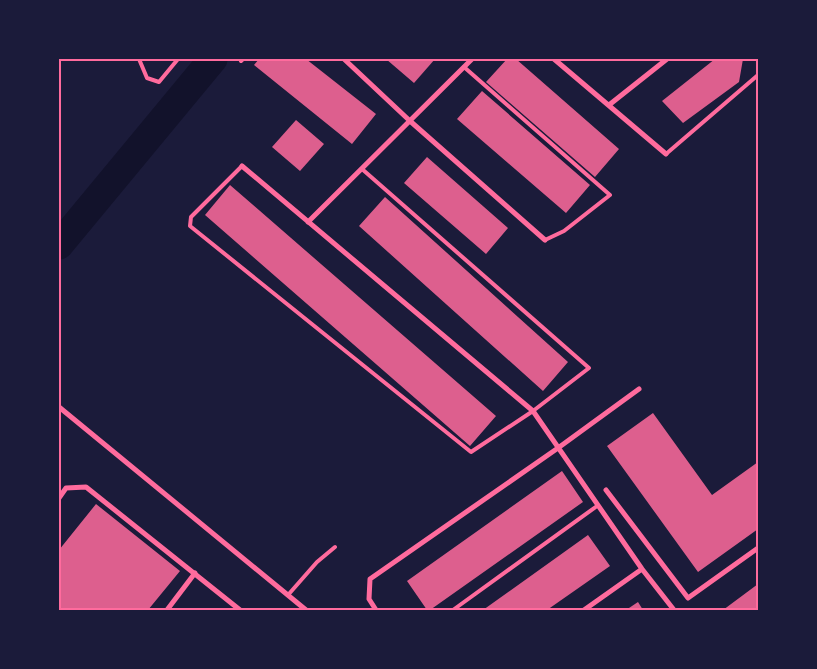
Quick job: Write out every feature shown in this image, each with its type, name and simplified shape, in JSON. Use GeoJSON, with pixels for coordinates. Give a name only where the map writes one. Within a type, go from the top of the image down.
{"type":"FeatureCollection","features":[{"type":"Feature","properties":{"kind":"street"},"geometry":{"type":"LineString","coordinates":[[344,59],[410,121],[545,240]]}},
{"type":"Feature","properties":{"kind":"street"},"geometry":{"type":"LineString","coordinates":[[308,222],[472,59]]}},
{"type":"Feature","properties":{"kind":"street"},"geometry":{"type":"LineString","coordinates":[[554,59],[666,154]]}},
{"type":"Feature","properties":{"kind":"street"},"geometry":{"type":"LineString","coordinates":[[609,105],[668,59]]}},
{"type":"Feature","properties":{"kind":"street"},"geometry":{"type":"LineString","coordinates":[[242,166],[533,412],[597,506],[674,610]]}},
{"type":"Feature","properties":{"kind":"street"},"geometry":{"type":"LineString","coordinates":[[376,610],[369,599],[370,579],[640,389]]}},
{"type":"Feature","properties":{"kind":"street"},"geometry":{"type":"LineString","coordinates":[[59,407],[306,610]]}},
{"type":"Feature","properties":{"kind":"street"},"geometry":{"type":"LineString","coordinates":[[59,498],[66,488],[86,487],[240,610]]}},
{"type":"Feature","properties":{"kind":"street"},"geometry":{"type":"LineString","coordinates":[[606,490],[688,598],[758,548]]}},
{"type":"Feature","properties":{"kind":"street"},"geometry":{"type":"LineString","coordinates":[[584,610],[642,569]]}},
{"type":"Feature","properties":{"kind":"street"},"geometry":{"type":"LineString","coordinates":[[167,610],[196,573]]}},
{"type":"Feature","properties":{"kind":"lane"},"geometry":{"type":"LineString","coordinates":[[139,59],[147,78],[159,82],[178,59]]}},
{"type":"Feature","properties":{"kind":"lane"},"geometry":{"type":"LineString","coordinates":[[464,68],[610,195],[564,231],[545,240]]}},
{"type":"Feature","properties":{"kind":"lane"},"geometry":{"type":"LineString","coordinates":[[666,154],[758,75]]}},
{"type":"Feature","properties":{"kind":"lane"},"geometry":{"type":"LineString","coordinates":[[242,166],[191,217],[190,226],[471,452],[533,412],[589,368],[362,169]]}},
{"type":"Feature","properties":{"kind":"lane"},"geometry":{"type":"LineString","coordinates":[[452,610],[597,506]]}},
{"type":"Feature","properties":{"kind":"lane"},"geometry":{"type":"LineString","coordinates":[[288,595],[317,562],[335,547]]}},
{"type":"Feature","properties":{"kind":"building"},"geometry":{"type":"Polygon","coordinates":[[[259,59],[306,59],[376,114],[352,144],[254,65],[259,59]]]}},
{"type":"Feature","properties":{"kind":"building"},"geometry":{"type":"Polygon","coordinates":[[[386,59],[435,59],[414,83],[386,59]]]}},
{"type":"Feature","properties":{"kind":"building"},"geometry":{"type":"Polygon","coordinates":[[[507,59],[516,59],[619,149],[595,177],[486,82],[507,59]]]}},
{"type":"Feature","properties":{"kind":"building"},"geometry":{"type":"Polygon","coordinates":[[[715,59],[743,59],[739,82],[683,123],[662,101],[715,59]]]}},
{"type":"Feature","properties":{"kind":"building"},"geometry":{"type":"Polygon","coordinates":[[[482,91],[590,185],[566,213],[457,119],[482,91]]]}},
{"type":"Feature","properties":{"kind":"building"},"geometry":{"type":"Polygon","coordinates":[[[296,120],[324,144],[300,171],[272,147],[296,120]]]}},
{"type":"Feature","properties":{"kind":"building"},"geometry":{"type":"Polygon","coordinates":[[[427,157],[508,228],[486,254],[404,183],[427,157]]]}},
{"type":"Feature","properties":{"kind":"building"},"geometry":{"type":"Polygon","coordinates":[[[230,185],[496,416],[470,446],[205,215],[230,185]]]}},
{"type":"Feature","properties":{"kind":"building"},"geometry":{"type":"Polygon","coordinates":[[[385,197],[568,362],[543,391],[359,226],[385,197]]]}},
{"type":"Feature","properties":{"kind":"building"},"geometry":{"type":"Polygon","coordinates":[[[653,413],[712,495],[758,462],[758,529],[698,572],[607,446],[653,413]]]}},
{"type":"Feature","properties":{"kind":"building"},"geometry":{"type":"Polygon","coordinates":[[[562,471],[583,502],[430,610],[427,610],[407,581],[562,471]]]}},
{"type":"Feature","properties":{"kind":"building"},"geometry":{"type":"Polygon","coordinates":[[[96,504],[180,571],[148,610],[59,610],[59,550],[96,504]]]}},
{"type":"Feature","properties":{"kind":"building"},"geometry":{"type":"Polygon","coordinates":[[[588,535],[610,566],[547,610],[483,610],[588,535]]]}},
{"type":"Feature","properties":{"kind":"building"},"geometry":{"type":"Polygon","coordinates":[[[758,584],[758,610],[723,610],[758,584]]]}},
{"type":"Feature","properties":{"kind":"building"},"geometry":{"type":"Polygon","coordinates":[[[638,602],[643,610],[626,610],[638,602]]]}},
{"type":"Feature","properties":{"kind":"waterway"},"geometry":{"type":"LineString","coordinates":[[59,245],[213,59]]}}]}
